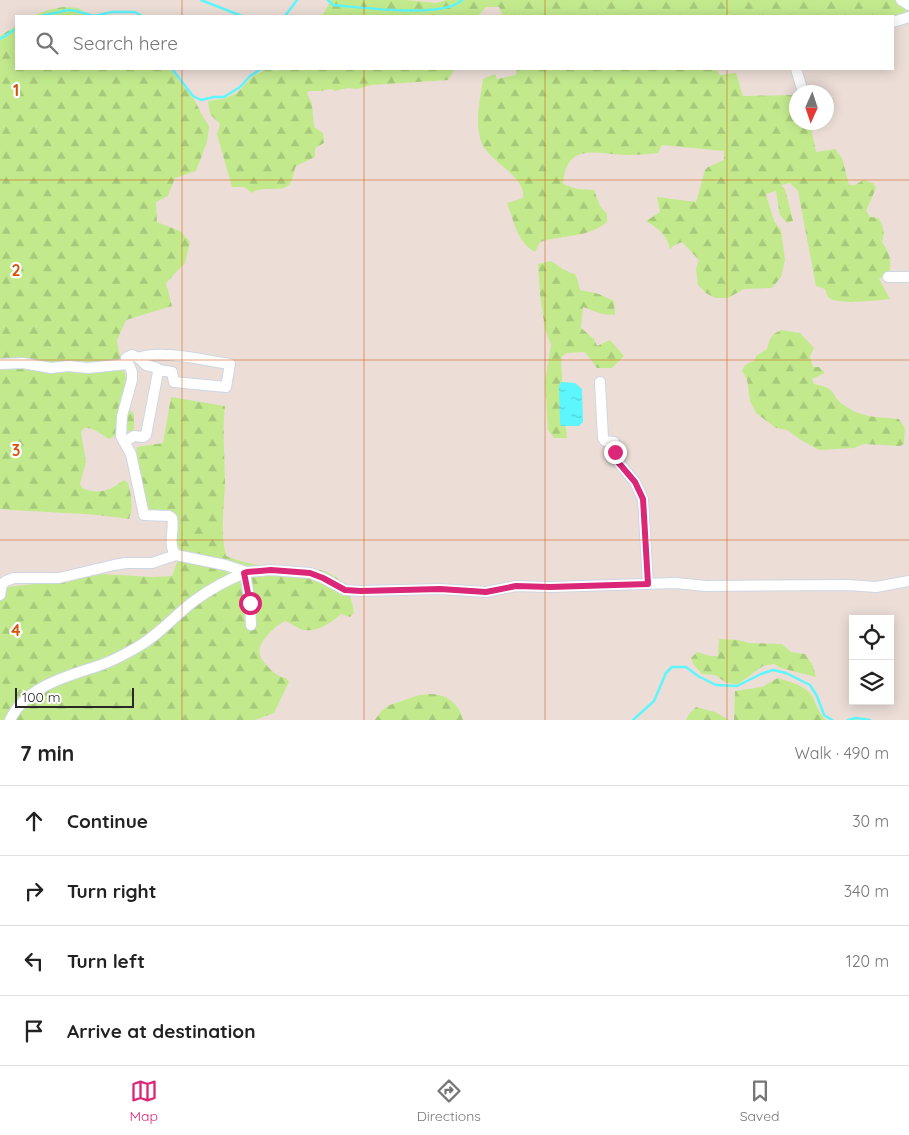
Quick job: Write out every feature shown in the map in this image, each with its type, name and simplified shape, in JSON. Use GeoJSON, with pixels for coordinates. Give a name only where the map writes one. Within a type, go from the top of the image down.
{"type":"FeatureCollection","features":[{"type":"Feature","properties":{"kind":"street"},"geometry":{"type":"LineString","coordinates":[[901,0],[909,6]]}},
{"type":"Feature","properties":{"kind":"street"},"geometry":{"type":"LineString","coordinates":[[894,22],[909,17]]}},
{"type":"Feature","properties":{"kind":"street"},"geometry":{"type":"LineString","coordinates":[[797,70],[801,85]]}},
{"type":"Feature","properties":{"kind":"street"},"geometry":{"type":"LineString","coordinates":[[888,277],[909,276]]}},
{"type":"Feature","properties":{"kind":"street"},"geometry":{"type":"LineString","coordinates":[[138,358],[144,355],[159,354],[230,364],[226,387],[174,382],[172,372],[158,370],[146,365],[132,355],[126,358],[132,372],[132,380],[120,428],[121,436],[131,454],[144,514],[169,516],[172,518],[173,532],[171,544],[176,555]]}},
{"type":"Feature","properties":{"kind":"street"},"geometry":{"type":"LineString","coordinates":[[0,364],[32,364],[51,368],[74,366],[88,368],[127,364]]}},
{"type":"Feature","properties":{"kind":"street"},"geometry":{"type":"LineString","coordinates":[[124,442],[134,436],[143,437],[146,435],[158,370]]}},
{"type":"Feature","properties":{"kind":"street"},"geometry":{"type":"LineString","coordinates":[[600,382],[603,438],[605,441],[614,442],[618,462],[635,482],[643,499],[648,584]]}},
{"type":"Feature","properties":{"kind":"street"},"geometry":{"type":"LineString","coordinates":[[0,595],[2,584],[14,578],[59,578],[126,563],[152,563],[176,555],[226,565],[246,572],[271,570],[310,573],[345,590],[361,591],[440,589],[486,592],[516,586],[550,587],[675,583],[733,586],[848,585],[876,587],[909,581]]}},
{"type":"Feature","properties":{"kind":"street"},"geometry":{"type":"LineString","coordinates":[[246,572],[251,625]]}},
{"type":"Feature","properties":{"kind":"street"},"geometry":{"type":"LineString","coordinates":[[10,720],[23,700],[38,690],[85,670],[97,667],[134,649],[153,637],[193,602],[246,572]]}},
{"type":"Feature","properties":{"kind":"green space"},"geometry":{"type":"Polygon","coordinates":[[[331,0],[406,0],[437,3],[446,0],[909,0],[909,15],[894,20],[894,15],[503,15],[499,7],[486,7],[479,15],[323,15],[331,0]]]}},
{"type":"Feature","properties":{"kind":"green space"},"geometry":{"type":"Polygon","coordinates":[[[63,7],[78,8],[88,15],[36,15],[63,7]]]}},
{"type":"Feature","properties":{"kind":"green space"},"geometry":{"type":"Polygon","coordinates":[[[15,27],[15,70],[171,70],[195,101],[209,126],[207,142],[196,171],[175,178],[168,196],[156,202],[157,222],[180,231],[190,242],[185,263],[166,283],[172,306],[126,320],[117,340],[126,378],[121,403],[134,414],[134,428],[131,432],[125,430],[109,439],[91,429],[84,428],[81,432],[86,462],[80,484],[82,488],[104,491],[124,480],[128,483],[131,496],[132,506],[129,519],[97,515],[0,509],[0,36],[15,27]]]}},
{"type":"Feature","properties":{"kind":"green space"},"geometry":{"type":"Polygon","coordinates":[[[265,70],[454,70],[448,80],[371,85],[357,89],[348,88],[335,91],[331,89],[309,91],[307,93],[312,104],[314,127],[323,133],[324,143],[315,148],[315,157],[296,166],[288,186],[278,189],[261,189],[252,193],[244,187],[232,187],[217,134],[220,124],[210,114],[208,101],[223,99],[237,93],[253,76],[265,70]]]}},
{"type":"Feature","properties":{"kind":"green space"},"geometry":{"type":"Polygon","coordinates":[[[517,70],[717,70],[720,75],[736,73],[743,96],[789,95],[789,130],[811,130],[816,152],[835,149],[842,158],[849,185],[855,185],[863,180],[873,183],[876,188],[866,211],[870,217],[878,218],[883,227],[882,242],[889,254],[890,265],[889,274],[879,279],[890,299],[857,302],[832,300],[828,297],[825,289],[816,286],[798,191],[790,183],[781,185],[785,189],[793,221],[787,223],[780,215],[776,191],[766,194],[774,221],[781,230],[785,260],[781,277],[772,288],[744,289],[728,298],[715,298],[706,293],[698,285],[696,269],[699,260],[682,242],[673,246],[670,250],[662,233],[646,221],[660,212],[657,197],[696,202],[705,170],[724,160],[724,151],[662,145],[658,153],[627,155],[594,152],[577,156],[570,161],[565,170],[563,184],[577,189],[594,190],[600,206],[607,214],[607,222],[583,234],[540,242],[535,252],[520,237],[507,203],[523,198],[519,183],[486,151],[478,128],[478,112],[483,79],[495,74],[497,79],[516,75],[517,70]]]}},
{"type":"Feature","properties":{"kind":"green space"},"geometry":{"type":"Polygon","coordinates":[[[551,261],[575,274],[580,290],[599,294],[614,301],[615,315],[602,314],[583,307],[581,328],[594,339],[597,346],[610,340],[624,356],[612,368],[597,368],[585,352],[567,353],[562,356],[562,382],[560,383],[561,426],[566,427],[567,438],[554,438],[548,430],[545,381],[551,345],[545,329],[538,264],[551,261]]]}},
{"type":"Feature","properties":{"kind":"green space"},"geometry":{"type":"Polygon","coordinates":[[[782,330],[800,333],[814,348],[810,356],[813,367],[819,367],[825,373],[812,379],[814,384],[831,390],[840,403],[858,413],[899,419],[905,428],[904,444],[900,446],[864,444],[854,448],[819,450],[787,430],[776,428],[756,413],[750,401],[747,379],[742,371],[745,365],[754,361],[756,356],[767,349],[773,335],[782,330]]]}},
{"type":"Feature","properties":{"kind":"green space"},"geometry":{"type":"Polygon","coordinates":[[[171,397],[225,406],[223,529],[226,556],[251,564],[306,567],[332,575],[342,583],[350,595],[354,613],[350,617],[341,614],[333,621],[314,630],[302,629],[285,621],[268,635],[261,645],[261,657],[273,672],[286,678],[289,682],[274,713],[255,720],[0,720],[0,588],[102,574],[153,577],[172,576],[181,551],[177,543],[177,519],[150,513],[142,487],[136,452],[137,447],[163,443],[171,397]]]}},
{"type":"Feature","properties":{"kind":"green space"},"geometry":{"type":"Polygon","coordinates":[[[719,639],[738,640],[749,643],[782,644],[791,652],[805,654],[813,666],[816,677],[781,668],[774,664],[763,666],[738,684],[727,683],[715,675],[702,674],[691,658],[697,652],[718,656],[719,639]]]}},
{"type":"Feature","properties":{"kind":"green space"},"geometry":{"type":"Polygon","coordinates":[[[778,678],[797,684],[809,692],[819,712],[826,720],[734,720],[735,691],[762,687],[778,678]]]}},
{"type":"Feature","properties":{"kind":"green space"},"geometry":{"type":"Polygon","coordinates":[[[432,694],[443,696],[452,701],[459,709],[463,720],[375,720],[382,710],[390,705],[419,695],[432,694]]]}},
{"type":"Feature","properties":{"kind":"green space"},"geometry":{"type":"Polygon","coordinates":[[[696,707],[715,712],[729,720],[686,720],[696,707]]]}},
{"type":"Feature","properties":{"kind":"water"},"geometry":{"type":"Polygon","coordinates":[[[562,382],[575,383],[582,389],[583,422],[579,426],[561,426],[559,388],[562,382]]]}},
{"type":"Feature","properties":{"kind":"waterway"},"geometry":{"type":"LineString","coordinates":[[201,0],[239,15]]}},
{"type":"Feature","properties":{"kind":"waterway"},"geometry":{"type":"LineString","coordinates":[[286,15],[297,0]]}},
{"type":"Feature","properties":{"kind":"waterway"},"geometry":{"type":"LineString","coordinates":[[328,0],[333,5],[400,10],[438,9],[452,6],[462,0]]}},
{"type":"Feature","properties":{"kind":"waterway"},"geometry":{"type":"LineString","coordinates":[[46,15],[68,10],[90,15]]}},
{"type":"Feature","properties":{"kind":"waterway"},"geometry":{"type":"LineString","coordinates":[[98,15],[112,12],[135,12],[140,15]]}},
{"type":"Feature","properties":{"kind":"waterway"},"geometry":{"type":"LineString","coordinates":[[0,39],[15,30]]}},
{"type":"Feature","properties":{"kind":"waterway"},"geometry":{"type":"LineString","coordinates":[[173,70],[193,96],[201,100],[224,97],[240,87],[250,76],[259,70]]}},
{"type":"Feature","properties":{"kind":"waterway"},"geometry":{"type":"LineString","coordinates":[[633,720],[654,701],[666,673],[672,667],[686,667],[698,676],[716,685],[737,686],[773,670],[786,673],[810,685],[817,696],[824,715],[832,720]]}},
{"type":"Feature","properties":{"kind":"waterway"},"geometry":{"type":"LineString","coordinates":[[848,720],[856,718],[870,720]]}},
{"type":"Feature","properties":{"kind":"route"},"geometry":{"type":"LineString","coordinates":[[250,603],[244,573],[271,570],[310,573],[345,590],[361,591],[440,589],[486,592],[516,586],[550,587],[648,584],[643,499],[635,482],[618,462],[615,452]]}}]}
